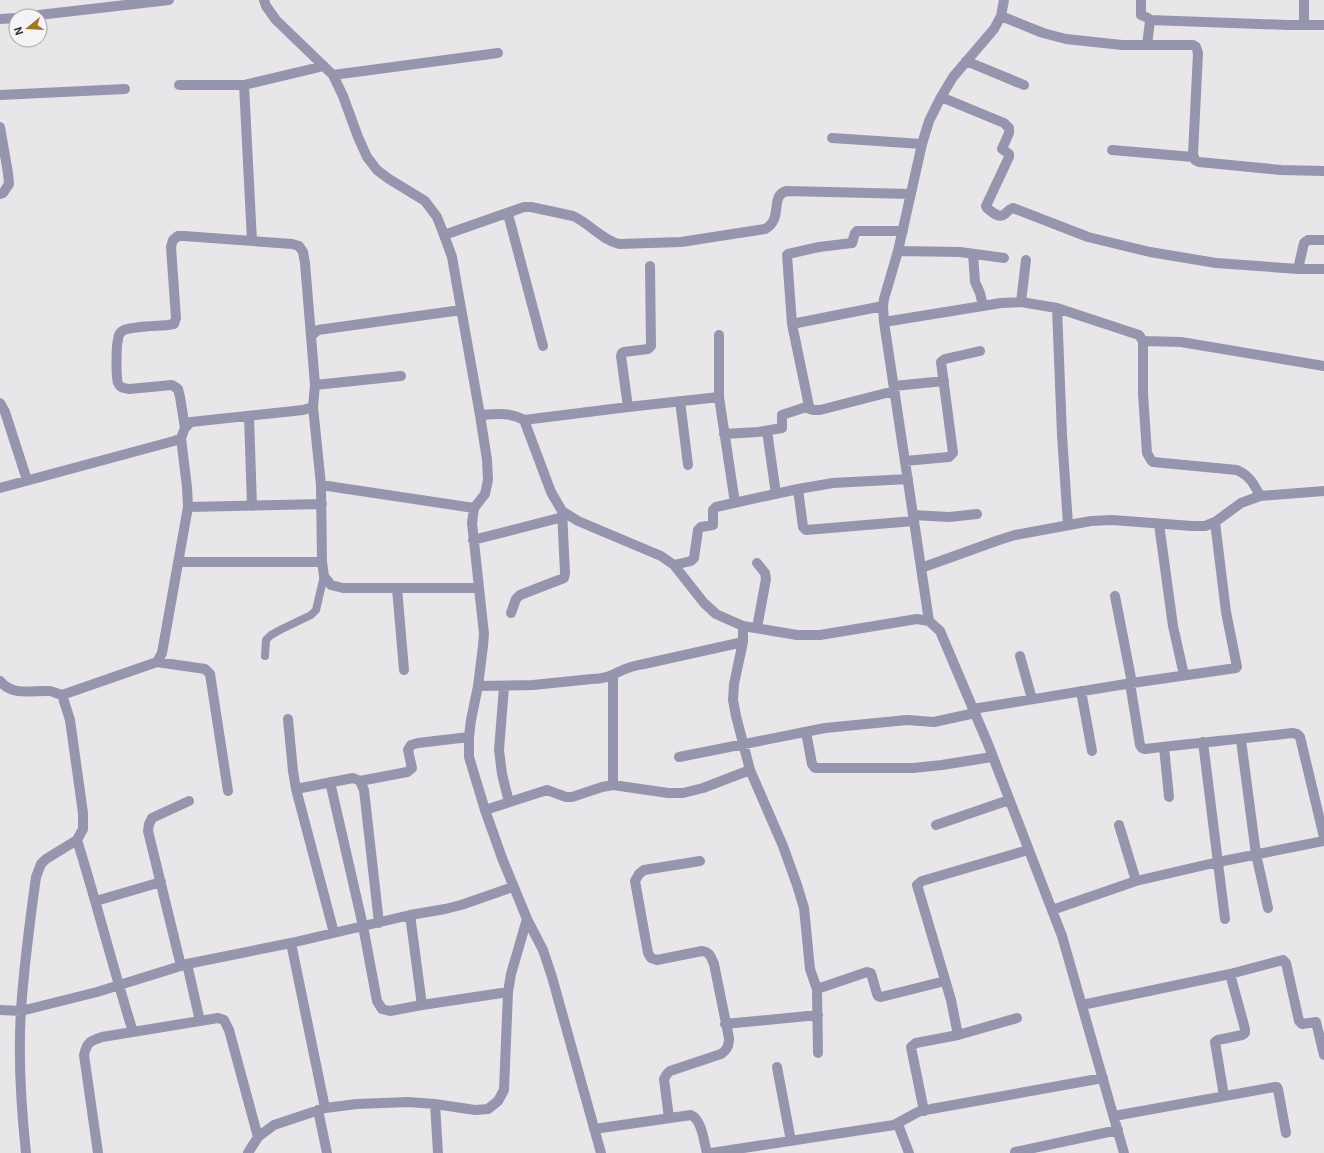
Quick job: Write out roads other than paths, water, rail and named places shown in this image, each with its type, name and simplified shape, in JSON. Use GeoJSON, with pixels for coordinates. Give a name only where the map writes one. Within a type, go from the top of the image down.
{"type":"FeatureCollection","features":[{"type":"Feature","properties":{"kind":"street"},"geometry":{"type":"LineString","coordinates":[[48,14],[169,0]]}},
{"type":"Feature","properties":{"kind":"street"},"geometry":{"type":"LineString","coordinates":[[264,0],[266,6],[276,20],[333,75],[367,157],[377,170],[425,201],[436,217],[452,257],[480,415],[487,460],[488,480],[485,494],[474,508],[472,523],[484,634],[478,686],[471,720],[469,757],[485,810],[513,887],[542,950],[552,977],[601,1153]]}},
{"type":"Feature","properties":{"kind":"street"},"geometry":{"type":"LineString","coordinates":[[929,621],[884,322],[883,306],[903,231],[922,144],[929,121],[953,77],[994,29],[1001,16],[1004,0]]}},
{"type":"Feature","properties":{"kind":"street"},"geometry":{"type":"LineString","coordinates":[[1141,0],[1141,15],[1150,20],[1324,25]]}},
{"type":"Feature","properties":{"kind":"street"},"geometry":{"type":"LineString","coordinates":[[1304,0],[1304,25]]}},
{"type":"Feature","properties":{"kind":"street"},"geometry":{"type":"LineString","coordinates":[[1001,16],[1043,33],[1066,39],[1122,46],[1193,45],[1196,47],[1198,50],[1193,157]]}},
{"type":"Feature","properties":{"kind":"street"},"geometry":{"type":"LineString","coordinates":[[1147,45],[1150,20]]}},
{"type":"Feature","properties":{"kind":"street"},"geometry":{"type":"LineString","coordinates":[[333,75],[498,53]]}},
{"type":"Feature","properties":{"kind":"street"},"geometry":{"type":"LineString","coordinates":[[966,61],[1024,85]]}},
{"type":"Feature","properties":{"kind":"street"},"geometry":{"type":"LineString","coordinates":[[179,85],[244,85],[324,66]]}},
{"type":"Feature","properties":{"kind":"street"},"geometry":{"type":"LineString","coordinates":[[244,85],[252,241]]}},
{"type":"Feature","properties":{"kind":"street"},"geometry":{"type":"LineString","coordinates":[[0,95],[125,89]]}},
{"type":"Feature","properties":{"kind":"street"},"geometry":{"type":"LineString","coordinates":[[941,97],[1004,124],[1009,128],[1009,133],[1002,149],[1009,154],[1009,157],[986,206],[999,216],[1013,208],[1088,237],[1150,252],[1216,263],[1298,269],[1324,269]]}},
{"type":"Feature","properties":{"kind":"street"},"geometry":{"type":"LineString","coordinates":[[0,127],[9,184],[3,193],[0,194]]}},
{"type":"Feature","properties":{"kind":"street"},"geometry":{"type":"LineString","coordinates":[[832,138],[922,144]]}},
{"type":"Feature","properties":{"kind":"street"},"geometry":{"type":"LineString","coordinates":[[1112,150],[1193,157],[1199,162],[1281,170],[1324,171]]}},
{"type":"Feature","properties":{"kind":"street"},"geometry":{"type":"LineString","coordinates":[[444,235],[508,214],[524,207],[531,207],[573,216],[612,242],[619,244],[681,242],[770,226],[774,222],[779,196],[782,192],[911,194]]}},
{"type":"Feature","properties":{"kind":"street"},"geometry":{"type":"LineString","coordinates":[[508,214],[543,346]]}},
{"type":"Feature","properties":{"kind":"street"},"geometry":{"type":"LineString","coordinates":[[807,408],[809,405],[792,324],[787,255],[819,247],[852,243],[857,231],[903,231]]}},
{"type":"Feature","properties":{"kind":"street"},"geometry":{"type":"LineString","coordinates":[[157,662],[162,653],[188,507],[180,397],[178,389],[172,385],[129,389],[122,388],[118,384],[117,378],[117,341],[119,334],[124,330],[174,324],[176,318],[171,247],[173,240],[178,236],[292,244],[300,246],[303,252],[315,385],[313,407],[321,485],[322,562],[324,576],[331,585],[343,588],[478,588]]}},
{"type":"Feature","properties":{"kind":"street"},"geometry":{"type":"LineString","coordinates":[[1298,269],[1304,243],[1308,240],[1324,240]]}},
{"type":"Feature","properties":{"kind":"street"},"geometry":{"type":"LineString","coordinates":[[898,251],[936,251],[1004,258]]}},
{"type":"Feature","properties":{"kind":"street"},"geometry":{"type":"LineString","coordinates":[[973,254],[975,282],[980,292],[983,306]]}},
{"type":"Feature","properties":{"kind":"street"},"geometry":{"type":"LineString","coordinates":[[1021,302],[1026,260]]}},
{"type":"Feature","properties":{"kind":"street"},"geometry":{"type":"LineString","coordinates":[[628,407],[621,356],[624,352],[648,348],[651,346],[650,266]]}},
{"type":"Feature","properties":{"kind":"street"},"geometry":{"type":"LineString","coordinates":[[884,322],[1001,303],[1021,302],[1057,308],[1139,335],[1143,341],[1143,394],[1147,453],[1151,460],[1153,462],[1237,470],[1244,473],[1252,480],[1260,496]]}},
{"type":"Feature","properties":{"kind":"street"},"geometry":{"type":"LineString","coordinates":[[792,324],[883,306]]}},
{"type":"Feature","properties":{"kind":"street"},"geometry":{"type":"LineString","coordinates":[[1057,308],[1062,435],[1068,525]]}},
{"type":"Feature","properties":{"kind":"street"},"geometry":{"type":"LineString","coordinates":[[311,336],[318,330],[330,327],[461,310]]}},
{"type":"Feature","properties":{"kind":"street"},"geometry":{"type":"LineString","coordinates":[[719,336],[719,397],[735,503]]}},
{"type":"Feature","properties":{"kind":"street"},"geometry":{"type":"LineString","coordinates":[[1143,341],[1181,342],[1324,366]]}},
{"type":"Feature","properties":{"kind":"street"},"geometry":{"type":"LineString","coordinates":[[905,461],[949,457],[953,453],[941,362],[942,360],[980,351]]}},
{"type":"Feature","properties":{"kind":"street"},"geometry":{"type":"LineString","coordinates":[[315,385],[401,376]]}},
{"type":"Feature","properties":{"kind":"street"},"geometry":{"type":"LineString","coordinates":[[724,434],[767,431],[782,428],[782,416],[784,414],[807,408],[820,410],[894,389],[944,381]]}},
{"type":"Feature","properties":{"kind":"street"},"geometry":{"type":"LineString","coordinates":[[480,415],[508,414],[517,416],[524,420],[719,397]]}},
{"type":"Feature","properties":{"kind":"street"},"geometry":{"type":"LineString","coordinates":[[680,401],[688,465]]}},
{"type":"Feature","properties":{"kind":"street"},"geometry":{"type":"LineString","coordinates":[[0,404],[5,412],[27,480]]}},
{"type":"Feature","properties":{"kind":"street"},"geometry":{"type":"LineString","coordinates":[[0,488],[174,441],[183,433],[191,422],[303,410],[313,407]]}},
{"type":"Feature","properties":{"kind":"street"},"geometry":{"type":"LineString","coordinates":[[249,416],[252,506]]}},
{"type":"Feature","properties":{"kind":"street"},"geometry":{"type":"LineString","coordinates":[[511,613],[516,599],[520,595],[564,578],[565,573],[563,514],[551,492],[524,420]]}},
{"type":"Feature","properties":{"kind":"street"},"geometry":{"type":"LineString","coordinates":[[767,431],[776,494]]}},
{"type":"Feature","properties":{"kind":"street"},"geometry":{"type":"LineString","coordinates":[[674,564],[691,561],[694,558],[698,530],[701,527],[713,525],[714,508],[798,489],[833,483],[908,480]]}},
{"type":"Feature","properties":{"kind":"street"},"geometry":{"type":"LineString","coordinates":[[321,485],[474,508]]}},
{"type":"Feature","properties":{"kind":"street"},"geometry":{"type":"LineString","coordinates":[[798,489],[803,527],[806,530],[913,518],[977,514]]}},
{"type":"Feature","properties":{"kind":"street"},"geometry":{"type":"LineString","coordinates":[[921,568],[1015,535],[1092,521],[1112,520],[1205,526],[1215,522],[1242,502],[1260,496],[1324,491]]}},
{"type":"Feature","properties":{"kind":"street"},"geometry":{"type":"LineString","coordinates":[[188,507],[322,504]]}},
{"type":"Feature","properties":{"kind":"street"},"geometry":{"type":"LineString","coordinates":[[473,540],[563,514],[661,556],[674,564],[704,603],[716,614],[743,626],[796,635],[820,635],[917,619],[929,621],[940,631],[974,711],[1062,936],[1124,1153]]}},
{"type":"Feature","properties":{"kind":"street"},"geometry":{"type":"LineString","coordinates":[[680,757],[825,728],[906,720],[934,722],[974,711],[1032,699],[1237,667],[1226,612],[1215,522]]}},
{"type":"Feature","properties":{"kind":"street"},"geometry":{"type":"LineString","coordinates":[[1159,524],[1173,626],[1184,675]]}},
{"type":"Feature","properties":{"kind":"street"},"geometry":{"type":"LineString","coordinates":[[179,562],[322,562]]}},
{"type":"Feature","properties":{"kind":"street"},"geometry":{"type":"LineString","coordinates":[[757,563],[765,573],[766,579],[757,628]]}},
{"type":"Feature","properties":{"kind":"street"},"geometry":{"type":"LineString","coordinates":[[397,588],[404,670]]}},
{"type":"Feature","properties":{"kind":"street"},"geometry":{"type":"LineString","coordinates":[[1115,596],[1131,683],[1140,745],[1142,748],[1145,749],[1203,742],[1241,740],[1292,733],[1297,734],[1300,737],[1324,837]]}},
{"type":"Feature","properties":{"kind":"street"},"geometry":{"type":"LineString","coordinates":[[743,626],[743,642],[734,684],[733,700],[750,770],[783,846],[804,908],[810,969],[817,989],[818,1053]]}},
{"type":"Feature","properties":{"kind":"street"},"geometry":{"type":"LineString","coordinates":[[478,686],[504,687],[602,679],[613,676],[628,668],[743,642]]}},
{"type":"Feature","properties":{"kind":"street"},"geometry":{"type":"LineString","coordinates":[[1020,656],[1032,699]]}},
{"type":"Feature","properties":{"kind":"street"},"geometry":{"type":"LineString","coordinates":[[0,681],[3,685],[16,691],[29,693],[52,691],[62,695],[157,662],[205,669],[210,674],[228,790]]}},
{"type":"Feature","properties":{"kind":"street"},"geometry":{"type":"LineString","coordinates":[[613,676],[613,786]]}},
{"type":"Feature","properties":{"kind":"street"},"geometry":{"type":"LineString","coordinates":[[504,687],[499,750],[508,802]]}},
{"type":"Feature","properties":{"kind":"street"},"geometry":{"type":"LineString","coordinates":[[1081,691],[1092,751]]}},
{"type":"Feature","properties":{"kind":"street"},"geometry":{"type":"LineString","coordinates":[[26,1153],[22,1117],[21,1011],[36,876],[41,864],[46,859],[77,840],[83,829],[83,813],[70,720],[62,695]]}},
{"type":"Feature","properties":{"kind":"street"},"geometry":{"type":"LineString","coordinates":[[288,719],[296,789],[334,933]]}},
{"type":"Feature","properties":{"kind":"street"},"geometry":{"type":"LineString","coordinates":[[806,732],[812,764],[815,768],[913,768],[992,757]]}},
{"type":"Feature","properties":{"kind":"street"},"geometry":{"type":"LineString","coordinates":[[296,789],[353,778],[360,781],[407,772],[412,768],[408,750],[411,745],[469,737]]}},
{"type":"Feature","properties":{"kind":"street"},"geometry":{"type":"LineString","coordinates":[[1241,740],[1256,854],[1268,908]]}},
{"type":"Feature","properties":{"kind":"street"},"geometry":{"type":"LineString","coordinates":[[1203,742],[1225,919]]}},
{"type":"Feature","properties":{"kind":"street"},"geometry":{"type":"LineString","coordinates":[[1164,747],[1169,797]]}},
{"type":"Feature","properties":{"kind":"street"},"geometry":{"type":"LineString","coordinates":[[485,810],[548,790],[566,797],[572,797],[602,787],[613,786],[668,793],[683,793],[703,788],[750,770]]}},
{"type":"Feature","properties":{"kind":"street"},"geometry":{"type":"LineString","coordinates":[[360,781],[364,790],[379,923]]}},
{"type":"Feature","properties":{"kind":"street"},"geometry":{"type":"LineString","coordinates":[[330,782],[363,926],[377,1001],[382,1009],[390,1011],[508,992]]}},
{"type":"Feature","properties":{"kind":"street"},"geometry":{"type":"LineString","coordinates":[[936,825],[1009,800]]}},
{"type":"Feature","properties":{"kind":"street"},"geometry":{"type":"LineString","coordinates":[[189,801],[152,818],[148,831],[200,1021]]}},
{"type":"Feature","properties":{"kind":"street"},"geometry":{"type":"LineString","coordinates":[[1119,826],[1136,881]]}},
{"type":"Feature","properties":{"kind":"street"},"geometry":{"type":"LineString","coordinates":[[77,840],[96,901],[118,985],[133,1032]]}},
{"type":"Feature","properties":{"kind":"street"},"geometry":{"type":"LineString","coordinates":[[1052,910],[1136,881],[1218,862],[1324,841]]}},
{"type":"Feature","properties":{"kind":"street"},"geometry":{"type":"LineString","coordinates":[[958,1035],[951,1000],[917,885],[922,880],[1028,850]]}},
{"type":"Feature","properties":{"kind":"street"},"geometry":{"type":"LineString","coordinates":[[669,1118],[664,1079],[666,1074],[670,1071],[721,1054],[726,1051],[729,1045],[729,1038],[714,964],[710,955],[702,951],[657,960],[651,958],[648,953],[636,881],[638,874],[644,870],[700,861]]}},
{"type":"Feature","properties":{"kind":"street"},"geometry":{"type":"LineString","coordinates":[[96,901],[161,882]]}},
{"type":"Feature","properties":{"kind":"street"},"geometry":{"type":"LineString","coordinates":[[0,1010],[21,1011],[96,992],[184,965],[461,905],[513,887]]}},
{"type":"Feature","properties":{"kind":"street"},"geometry":{"type":"LineString","coordinates":[[410,915],[422,1005]]}},
{"type":"Feature","properties":{"kind":"street"},"geometry":{"type":"LineString","coordinates":[[248,1153],[258,1137],[274,1125],[321,1109],[357,1104],[408,1102],[435,1104],[475,1110],[488,1108],[498,1101],[504,1090],[508,992],[511,974],[527,919]]}},
{"type":"Feature","properties":{"kind":"street"},"geometry":{"type":"LineString","coordinates":[[291,943],[321,1109],[327,1153]]}},
{"type":"Feature","properties":{"kind":"street"},"geometry":{"type":"LineString","coordinates":[[1082,1005],[1230,974],[1283,960],[1299,1021],[1302,1024],[1316,1022],[1324,1055]]}},
{"type":"Feature","properties":{"kind":"street"},"geometry":{"type":"LineString","coordinates":[[817,989],[867,972],[871,973],[877,994],[881,997],[945,981]]}},
{"type":"Feature","properties":{"kind":"street"},"geometry":{"type":"LineString","coordinates":[[1224,1096],[1214,1045],[1218,1040],[1242,1035],[1245,1033],[1246,1029],[1230,974]]}},
{"type":"Feature","properties":{"kind":"street"},"geometry":{"type":"LineString","coordinates":[[726,1024],[818,1015]]}},
{"type":"Feature","properties":{"kind":"street"},"geometry":{"type":"LineString","coordinates":[[98,1153],[84,1055],[86,1046],[92,1041],[102,1037],[218,1018],[224,1020],[229,1030],[258,1137]]}},
{"type":"Feature","properties":{"kind":"street"},"geometry":{"type":"LineString","coordinates":[[924,1111],[911,1048],[916,1043],[958,1035],[1017,1018]]}},
{"type":"Feature","properties":{"kind":"street"},"geometry":{"type":"LineString","coordinates":[[778,1067],[791,1141]]}},
{"type":"Feature","properties":{"kind":"street"},"geometry":{"type":"LineString","coordinates":[[711,1153],[894,1125],[918,1112],[1103,1078]]}},
{"type":"Feature","properties":{"kind":"street"},"geometry":{"type":"LineString","coordinates":[[1114,1116],[1276,1087],[1278,1089],[1286,1133]]}},
{"type":"Feature","properties":{"kind":"street"},"geometry":{"type":"LineString","coordinates":[[435,1104],[438,1153]]}},
{"type":"Feature","properties":{"kind":"street"},"geometry":{"type":"LineString","coordinates":[[594,1129],[691,1115],[696,1117],[700,1123],[707,1153]]}},
{"type":"Feature","properties":{"kind":"street"},"geometry":{"type":"LineString","coordinates":[[894,1125],[899,1127],[909,1153]]}},
{"type":"Feature","properties":{"kind":"street"},"geometry":{"type":"LineString","coordinates":[[1015,1152],[1118,1130]]}},
{"type":"Feature","properties":{"kind":"lane"},"geometry":{"type":"LineString","coordinates":[[265,656],[266,640],[272,635],[311,615],[316,610],[324,576]]}}]}
